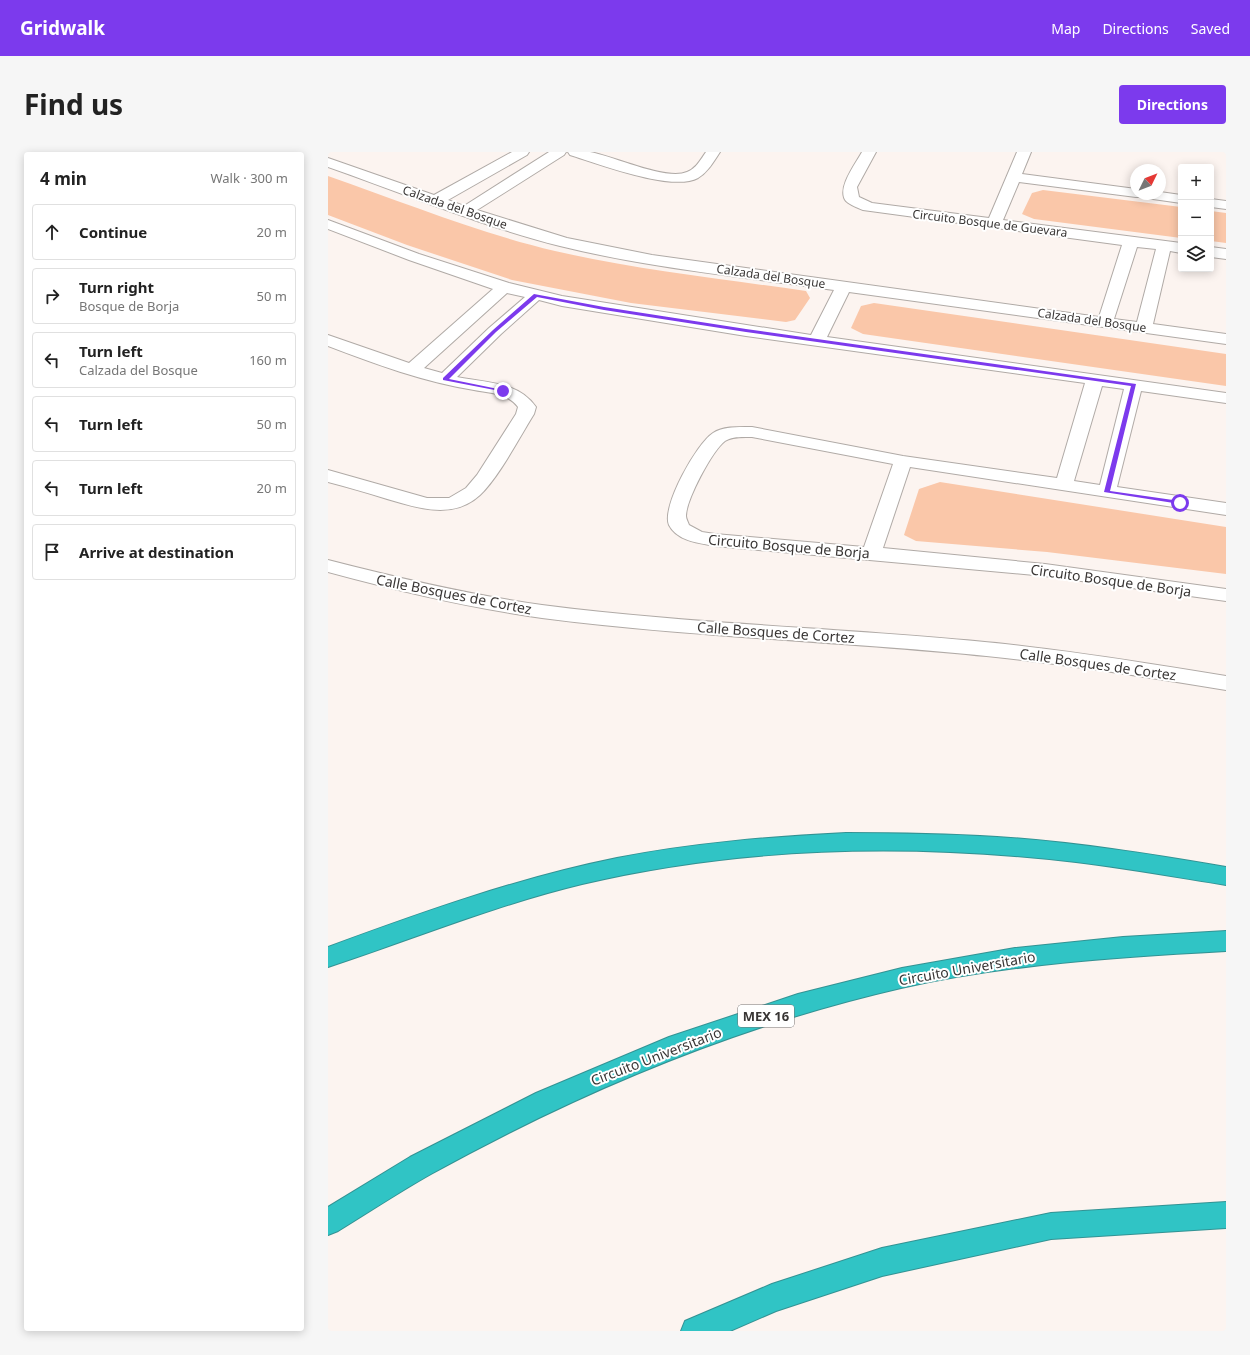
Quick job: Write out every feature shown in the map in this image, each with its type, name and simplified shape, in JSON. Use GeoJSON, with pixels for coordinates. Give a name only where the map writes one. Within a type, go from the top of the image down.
{"type":"FeatureCollection","features":[{"type":"Feature","properties":{"kind":"highway"},"geometry":{"type":"LineString","coordinates":[[328,957],[414,925],[535,886],[618,867],[724,850],[808,843],[890,840],[976,844],[1158,864],[1226,876]]}},
{"type":"Feature","properties":{"kind":"highway","name":"Circuito Universitario"},"geometry":{"type":"LineString","coordinates":[[336,1217],[420,1166],[546,1101],[678,1045],[798,1005],[902,978],[1016,958],[1123,947],[1226,941]]}},
{"type":"Feature","properties":{"kind":"highway"},"geometry":{"type":"LineString","coordinates":[[696,1331],[772,1298],[882,1262],[1051,1226],[1226,1215]]}},
{"type":"Feature","properties":{"kind":"street"},"geometry":{"type":"LineString","coordinates":[[435,201],[522,152]]}},
{"type":"Feature","properties":{"kind":"street"},"geometry":{"type":"LineString","coordinates":[[466,211],[559,152]]}},
{"type":"Feature","properties":{"kind":"street"},"geometry":{"type":"LineString","coordinates":[[575,152],[659,176],[680,178],[687,177],[697,172],[702,168],[713,152]]}},
{"type":"Feature","properties":{"kind":"street","name":"Circuito Bosque de Guevara"},"geometry":{"type":"LineString","coordinates":[[869,152],[850,187],[852,199],[860,204],[878,209],[1178,248]]}},
{"type":"Feature","properties":{"kind":"street"},"geometry":{"type":"LineString","coordinates":[[994,223],[1024,152]]}},
{"type":"Feature","properties":{"kind":"street","name":"Calzada del Bosque"},"geometry":{"type":"LineString","coordinates":[[328,162],[435,201],[553,239],[599,250],[652,260],[1226,339]]}},
{"type":"Feature","properties":{"kind":"street"},"geometry":{"type":"LineString","coordinates":[[1013,177],[1130,192]]}},
{"type":"Feature","properties":{"kind":"street"},"geometry":{"type":"LineString","coordinates":[[1166,197],[1178,199]]}},
{"type":"Feature","properties":{"kind":"street"},"geometry":{"type":"LineString","coordinates":[[1214,203],[1226,204]]}},
{"type":"Feature","properties":{"kind":"street"},"geometry":{"type":"LineString","coordinates":[[328,224],[414,257],[504,287],[604,309],[746,331],[1226,398]]}},
{"type":"Feature","properties":{"kind":"street"},"geometry":{"type":"LineString","coordinates":[[1105,322],[1131,241]]}},
{"type":"Feature","properties":{"kind":"street"},"geometry":{"type":"LineString","coordinates":[[1144,328],[1164,246]]}},
{"type":"Feature","properties":{"kind":"street"},"geometry":{"type":"LineString","coordinates":[[1214,252],[1226,254]]}},
{"type":"Feature","properties":{"kind":"street"},"geometry":{"type":"LineString","coordinates":[[817,340],[844,286]]}},
{"type":"Feature","properties":{"kind":"street"},"geometry":{"type":"LineString","coordinates":[[412,370],[504,287]]}},
{"type":"Feature","properties":{"kind":"street"},"geometry":{"type":"LineString","coordinates":[[445,379],[495,331],[536,295]]}},
{"type":"Feature","properties":{"kind":"street"},"geometry":{"type":"LineString","coordinates":[[328,340],[412,370],[445,379],[503,391],[524,401],[527,407],[525,414],[485,478],[467,496],[456,503],[443,505],[426,504],[328,476]]}},
{"type":"Feature","properties":{"kind":"street"},"geometry":{"type":"LineString","coordinates":[[1064,485],[1095,379]]}},
{"type":"Feature","properties":{"kind":"street"},"geometry":{"type":"LineString","coordinates":[[1107,492],[1134,385]]}},
{"type":"Feature","properties":{"kind":"street","name":"Circuito Bosque de Borja"},"geometry":{"type":"LineString","coordinates":[[1226,509],[903,461],[752,432],[727,434],[712,442],[680,502],[676,515],[680,526],[690,533],[715,540],[1045,570],[1226,595]]}},
{"type":"Feature","properties":{"kind":"street"},"geometry":{"type":"LineString","coordinates":[[871,554],[903,461]]}},
{"type":"Feature","properties":{"kind":"street","name":"Calle Bosques de Cortez"},"geometry":{"type":"LineString","coordinates":[[328,566],[382,580],[455,596],[541,611],[714,629],[834,636],[1005,651],[1122,666],[1226,683]]}},
{"type":"Feature","properties":{"kind":"shaded area"},"geometry":{"type":"Polygon","coordinates":[[[328,176],[469,226],[526,244],[618,264],[806,291],[810,298],[795,320],[786,322],[631,303],[512,280],[407,245],[328,215],[328,176]]]}},
{"type":"Feature","properties":{"kind":"shaded area"},"geometry":{"type":"Polygon","coordinates":[[[1043,190],[1178,207],[1178,238],[1034,219],[1022,214],[1032,193],[1043,190]]]}},
{"type":"Feature","properties":{"kind":"shaded area"},"geometry":{"type":"Polygon","coordinates":[[[1214,211],[1226,213],[1226,243],[1214,241],[1214,211]]]}},
{"type":"Feature","properties":{"kind":"shaded area"},"geometry":{"type":"Polygon","coordinates":[[[874,303],[1226,354],[1226,386],[863,334],[851,328],[861,306],[874,303]]]}},
{"type":"Feature","properties":{"kind":"shaded area"},"geometry":{"type":"Polygon","coordinates":[[[940,482],[1226,527],[1226,574],[1047,552],[916,541],[904,535],[919,489],[940,482]]]}},
{"type":"Feature","properties":{"kind":"route"},"geometry":{"type":"LineString","coordinates":[[503,391],[445,379],[495,331],[536,295],[604,309],[746,331],[1134,385],[1107,492],[1180,503]]}}]}
